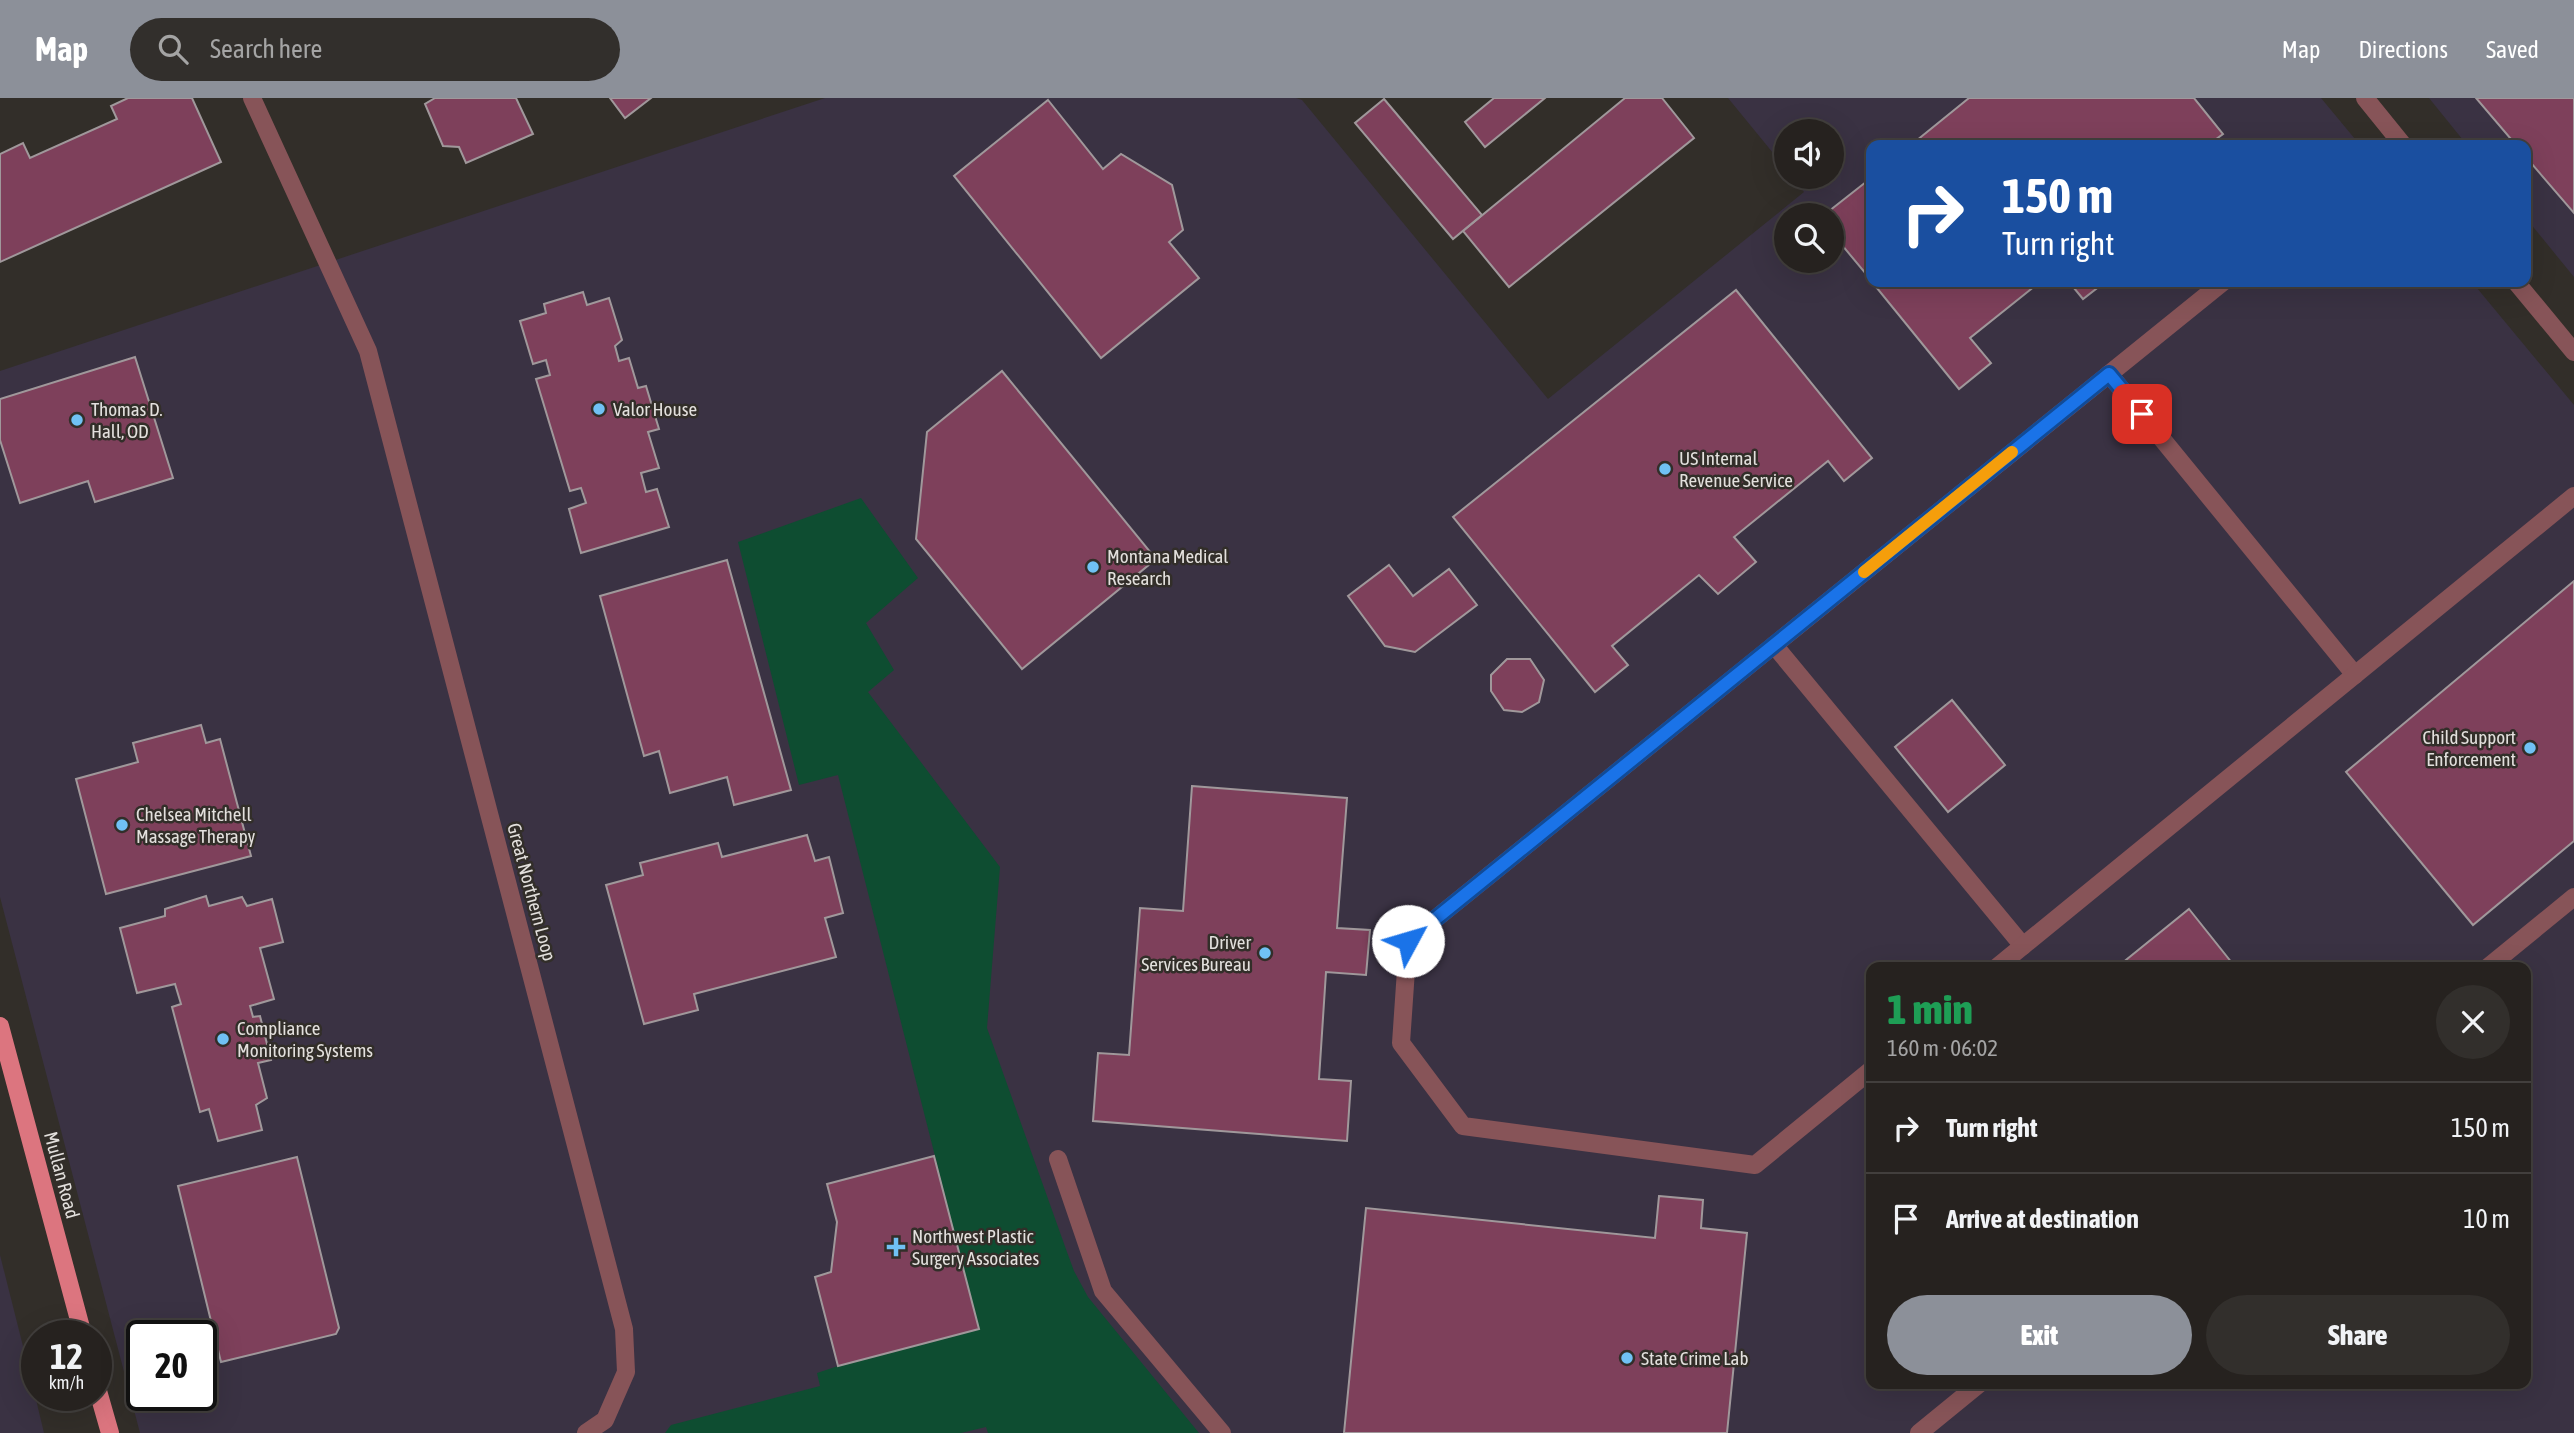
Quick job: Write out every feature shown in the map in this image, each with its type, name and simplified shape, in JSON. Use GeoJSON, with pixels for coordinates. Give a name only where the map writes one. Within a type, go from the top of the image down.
{"type":"FeatureCollection","features":[{"type":"Feature","properties":{"kind":"main road","name":"Mullan Road"},"geometry":{"type":"LineString","coordinates":[[0,1026],[79,1320]]}},
{"type":"Feature","properties":{"kind":"main road"},"geometry":{"type":"LineString","coordinates":[[104,1411],[110,1433]]}},
{"type":"Feature","properties":{"kind":"street","name":"Great Northern Loop"},"geometry":{"type":"LineString","coordinates":[[252,98],[368,351],[624,1328],[626,1372],[605,1420],[586,1433]]}},
{"type":"Feature","properties":{"kind":"street"},"geometry":{"type":"LineString","coordinates":[[2365,98],[2396,140]]}},
{"type":"Feature","properties":{"kind":"street"},"geometry":{"type":"LineString","coordinates":[[1866,1074],[1755,1165],[1463,1126],[1401,1042],[1408,941],[2217,287]]}},
{"type":"Feature","properties":{"kind":"street"},"geometry":{"type":"LineString","coordinates":[[2520,287],[2574,352]]}},
{"type":"Feature","properties":{"kind":"street"},"geometry":{"type":"LineString","coordinates":[[2109,374],[2355,675]]}},
{"type":"Feature","properties":{"kind":"street"},"geometry":{"type":"LineString","coordinates":[[2003,962],[2574,496]]}},
{"type":"Feature","properties":{"kind":"street"},"geometry":{"type":"LineString","coordinates":[[1774,645],[2023,946]]}},
{"type":"Feature","properties":{"kind":"street"},"geometry":{"type":"LineString","coordinates":[[2494,962],[2574,897]]}},
{"type":"Feature","properties":{"kind":"street"},"geometry":{"type":"LineString","coordinates":[[1058,1160],[1103,1291],[1222,1433]]}},
{"type":"Feature","properties":{"kind":"street"},"geometry":{"type":"LineString","coordinates":[[1919,1433],[1973,1389]]}},
{"type":"Feature","properties":{"kind":"shaded area"},"geometry":{"type":"Polygon","coordinates":[[[825,98],[1296,98],[1302,100],[1548,399],[1774,216],[1774,273],[1844,273],[1844,203],[1790,203],[1804,192],[1802,189],[1844,189],[1844,119],[1774,119],[1774,154],[1728,98],[2321,98],[2356,140],[1866,140],[1866,287],[2476,287],[2574,405],[2574,1433],[140,1433],[134,1411],[217,1411],[217,1320],[126,1320],[126,1379],[0,897],[0,371],[825,98]]]}},
{"type":"Feature","properties":{"kind":"shaded area"},"geometry":{"type":"Polygon","coordinates":[[[2429,98],[2574,98],[2574,277],[2531,224],[2531,140],[2463,140],[2429,98]]]}},
{"type":"Feature","properties":{"kind":"shaded area"},"geometry":{"type":"Polygon","coordinates":[[[0,1255],[21,1338],[21,1411],[39,1411],[44,1433],[0,1433],[0,1255]]]}},
{"type":"Feature","properties":{"kind":"green space"},"geometry":{"type":"Polygon","coordinates":[[[861,498],[918,578],[866,623],[894,670],[868,692],[1000,867],[987,1028],[1067,1252],[1088,1297],[1199,1433],[988,1433],[986,1427],[961,1433],[665,1433],[671,1425],[820,1386],[817,1373],[838,1366],[979,1329],[838,775],[799,785],[738,542],[861,498]]]}},
{"type":"Feature","properties":{"kind":"building"},"geometry":{"type":"Polygon","coordinates":[[[128,98],[192,98],[221,162],[0,262],[0,154],[23,143],[30,158],[117,119],[111,106],[128,98]]]}},
{"type":"Feature","properties":{"kind":"building"},"geometry":{"type":"Polygon","coordinates":[[[435,98],[516,98],[533,134],[466,163],[459,147],[443,146],[425,104],[435,98]]]}},
{"type":"Feature","properties":{"kind":"building"},"geometry":{"type":"Polygon","coordinates":[[[610,98],[651,98],[625,118],[610,98]]]}},
{"type":"Feature","properties":{"kind":"building"},"geometry":{"type":"Polygon","coordinates":[[[1494,98],[1545,98],[1485,147],[1465,122],[1494,98]]]}},
{"type":"Feature","properties":{"kind":"building"},"geometry":{"type":"Polygon","coordinates":[[[1625,98],[1662,98],[1694,138],[1509,287],[1463,231],[1625,98]]]}},
{"type":"Feature","properties":{"kind":"building"},"geometry":{"type":"Polygon","coordinates":[[[1969,98],[2194,98],[2223,134],[2215,140],[1917,140],[1969,98]]]}},
{"type":"Feature","properties":{"kind":"building"},"geometry":{"type":"Polygon","coordinates":[[[2476,98],[2574,98],[2574,213],[2531,163],[2531,140],[2512,140],[2476,98]]]}},
{"type":"Feature","properties":{"kind":"building"},"geometry":{"type":"Polygon","coordinates":[[[1384,99],[1482,215],[1453,239],[1355,123],[1384,99]]]}},
{"type":"Feature","properties":{"kind":"building"},"geometry":{"type":"Polygon","coordinates":[[[1048,100],[1103,169],[1121,154],[1172,185],[1183,230],[1169,242],[1199,278],[1101,358],[954,176],[1048,100]]]}},
{"type":"Feature","properties":{"kind":"building"},"geometry":{"type":"Polygon","coordinates":[[[1866,182],[1866,274],[1844,247],[1844,203],[1839,203],[1866,182]]]}},
{"type":"Feature","properties":{"kind":"building"},"geometry":{"type":"Polygon","coordinates":[[[1876,287],[2034,287],[1970,338],[1991,363],[1959,389],[1876,287]]]}},
{"type":"Feature","properties":{"kind":"building"},"geometry":{"type":"Polygon","coordinates":[[[2073,287],[2099,287],[2083,299],[2073,287]]]}},
{"type":"Feature","properties":{"kind":"building"},"geometry":{"type":"Polygon","coordinates":[[[1736,290],[1872,458],[1844,481],[1828,461],[1734,537],[1756,562],[1718,594],[1699,575],[1612,646],[1628,665],[1595,692],[1453,517],[1736,290]]]}},
{"type":"Feature","properties":{"kind":"building","name":"Valor House"},"geometry":{"type":"Polygon","coordinates":[[[583,292],[587,305],[609,298],[622,340],[615,346],[619,361],[629,358],[638,388],[646,386],[659,429],[648,432],[659,468],[641,473],[646,492],[657,489],[669,527],[581,553],[569,509],[586,503],[581,488],[570,491],[536,379],[550,375],[546,360],[533,364],[520,321],[546,313],[544,304],[583,292]]]}},
{"type":"Feature","properties":{"kind":"building","name":"Thomas D. Hall, OD"},"geometry":{"type":"Polygon","coordinates":[[[135,357],[173,478],[95,502],[88,481],[20,503],[0,440],[0,399],[135,357]]]}},
{"type":"Feature","properties":{"kind":"building"},"geometry":{"type":"Polygon","coordinates":[[[1002,371],[1156,559],[1022,669],[916,539],[927,432],[1002,371]]]}},
{"type":"Feature","properties":{"kind":"building"},"geometry":{"type":"Polygon","coordinates":[[[727,560],[791,790],[734,805],[727,777],[670,793],[659,751],[644,756],[600,596],[727,560]]]}},
{"type":"Feature","properties":{"kind":"building"},"geometry":{"type":"Polygon","coordinates":[[[1389,565],[1413,596],[1449,569],[1477,605],[1415,652],[1385,646],[1348,596],[1389,565]]]}},
{"type":"Feature","properties":{"kind":"building"},"geometry":{"type":"Polygon","coordinates":[[[2574,581],[2574,841],[2473,925],[2346,772],[2574,581]]]}},
{"type":"Feature","properties":{"kind":"building"},"geometry":{"type":"Polygon","coordinates":[[[1507,659],[1530,659],[1544,680],[1539,702],[1522,712],[1504,710],[1491,691],[1491,675],[1507,659]]]}},
{"type":"Feature","properties":{"kind":"building"},"geometry":{"type":"Polygon","coordinates":[[[1952,700],[2005,765],[1948,812],[1895,747],[1952,700]]]}},
{"type":"Feature","properties":{"kind":"building"},"geometry":{"type":"Polygon","coordinates":[[[201,725],[206,743],[220,739],[251,856],[106,894],[76,779],[138,762],[133,743],[201,725]]]}},
{"type":"Feature","properties":{"kind":"building"},"geometry":{"type":"Polygon","coordinates":[[[1192,786],[1347,798],[1337,928],[1370,930],[1366,975],[1326,972],[1319,1079],[1351,1081],[1347,1141],[1093,1121],[1098,1053],[1129,1055],[1140,908],[1183,911],[1192,786]]]}},
{"type":"Feature","properties":{"kind":"building"},"geometry":{"type":"Polygon","coordinates":[[[807,835],[815,861],[829,857],[843,913],[825,918],[836,957],[694,994],[698,1010],[644,1024],[606,885],[643,875],[640,863],[718,843],[722,857],[807,835]]]}},
{"type":"Feature","properties":{"kind":"building","name":"Compliance Monitoring Systems"},"geometry":{"type":"Polygon","coordinates":[[[206,896],[209,906],[242,897],[247,906],[272,899],[283,942],[260,948],[274,999],[250,1006],[253,1017],[260,1016],[271,1060],[258,1063],[267,1098],[256,1105],[262,1130],[218,1141],[209,1109],[200,1112],[172,1007],[181,1004],[175,984],[137,993],[120,928],[165,916],[165,909],[206,896]]]}},
{"type":"Feature","properties":{"kind":"building"},"geometry":{"type":"Polygon","coordinates":[[[2189,909],[2231,962],[2123,962],[2189,909]]]}},
{"type":"Feature","properties":{"kind":"building","name":"Northwest Plastic Surgery Associates"},"geometry":{"type":"Polygon","coordinates":[[[934,1156],[979,1329],[838,1366],[815,1277],[831,1272],[837,1222],[827,1184],[934,1156]]]}},
{"type":"Feature","properties":{"kind":"building"},"geometry":{"type":"Polygon","coordinates":[[[297,1157],[339,1328],[336,1334],[221,1362],[217,1346],[217,1320],[211,1320],[178,1186],[297,1157]]]}},
{"type":"Feature","properties":{"kind":"building"},"geometry":{"type":"Polygon","coordinates":[[[1659,1196],[1703,1200],[1701,1228],[1747,1233],[1727,1433],[1344,1433],[1366,1208],[1655,1238],[1659,1196]]]}},
{"type":"Feature","properties":{"kind":"slow traffic"},"geometry":{"type":"LineString","coordinates":[[1864,572],[2012,452]]}},
{"type":"Feature","properties":{"kind":"place","name":"Valor House"},"geometry":{"type":"Point","coordinates":[599,409]}},
{"type":"Feature","properties":{"kind":"place","name":"Thomas D. Hall, OD"},"geometry":{"type":"Point","coordinates":[77,420]}},
{"type":"Feature","properties":{"kind":"place","name":"US Internal Revenue Service"},"geometry":{"type":"Point","coordinates":[1665,469]}},
{"type":"Feature","properties":{"kind":"place","name":"Montana Medical Research"},"geometry":{"type":"Point","coordinates":[1093,567]}},
{"type":"Feature","properties":{"kind":"place","name":"Child Support Enforcement"},"geometry":{"type":"Point","coordinates":[2530,748]}},
{"type":"Feature","properties":{"kind":"place","name":"Chelsea Mitchell Massage Therapy"},"geometry":{"type":"Point","coordinates":[122,825]}},
{"type":"Feature","properties":{"kind":"place","name":"Driver Services Bureau"},"geometry":{"type":"Point","coordinates":[1265,953]}},
{"type":"Feature","properties":{"kind":"place","name":"Compliance Monitoring Systems"},"geometry":{"type":"Point","coordinates":[223,1039]}},
{"type":"Feature","properties":{"kind":"place","name":"Northwest Plastic Surgery Associates"},"geometry":{"type":"Point","coordinates":[896,1247]}},
{"type":"Feature","properties":{"kind":"place","name":"State Crime Lab"},"geometry":{"type":"Point","coordinates":[1627,1358]}},
{"type":"Feature","properties":{"kind":"route"},"geometry":{"type":"LineString","coordinates":[[1408,941],[2109,374],[2142,414]]}}]}
